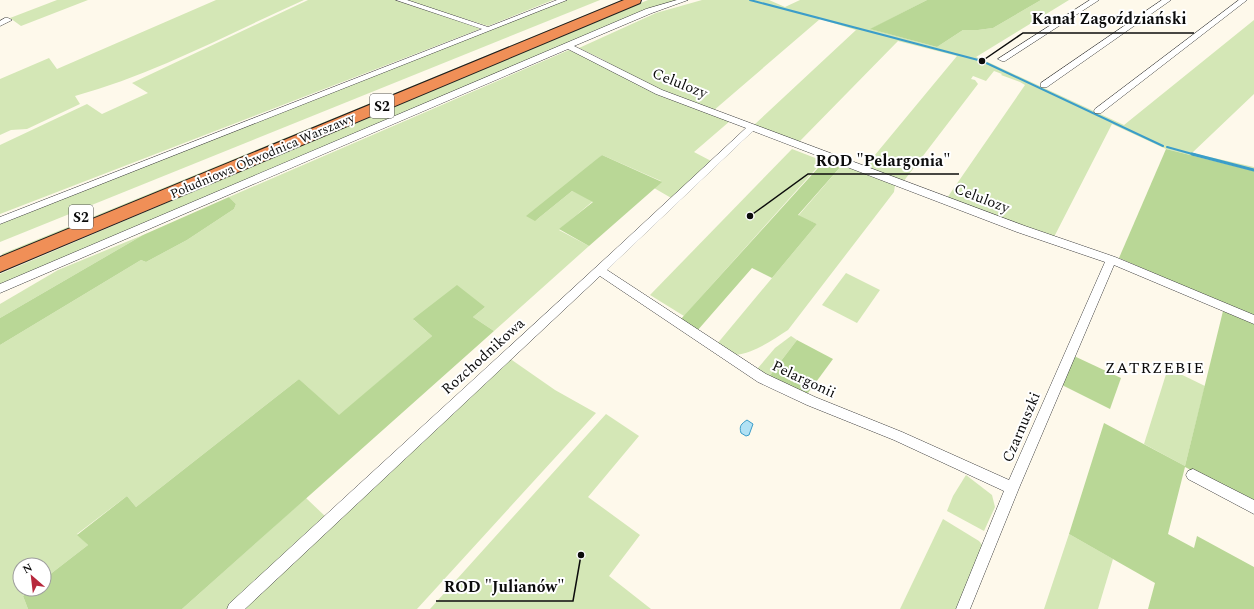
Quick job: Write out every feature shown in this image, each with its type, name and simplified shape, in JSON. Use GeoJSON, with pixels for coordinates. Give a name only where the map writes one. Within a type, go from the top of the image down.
{"type":"FeatureCollection","features":[{"type":"Feature","properties":{"kind":"highway","name":"Południowa Obwodnica Warszawy"},"geometry":{"type":"LineString","coordinates":[[0,251],[613,0]]}},
{"type":"Feature","properties":{"kind":"highway","name":"Południowa Obwodnica Warszawy"},"geometry":{"type":"LineString","coordinates":[[0,265],[635,0]]}},
{"type":"Feature","properties":{"kind":"street"},"geometry":{"type":"LineString","coordinates":[[400,0],[488,29]]}},
{"type":"Feature","properties":{"kind":"street"},"geometry":{"type":"LineString","coordinates":[[0,221],[563,0]]}},
{"type":"Feature","properties":{"kind":"street"},"geometry":{"type":"LineString","coordinates":[[0,290],[649,11],[684,0]]}},
{"type":"Feature","properties":{"kind":"street"},"geometry":{"type":"LineString","coordinates":[[1002,60],[1095,0]]}},
{"type":"Feature","properties":{"kind":"street"},"geometry":{"type":"LineString","coordinates":[[1044,85],[1167,0]]}},
{"type":"Feature","properties":{"kind":"street"},"geometry":{"type":"LineString","coordinates":[[1098,111],[1243,0]]}},
{"type":"Feature","properties":{"kind":"street"},"geometry":{"type":"LineString","coordinates":[[0,24],[8,20]]}},
{"type":"Feature","properties":{"kind":"street","name":"Celulozy"},"geometry":{"type":"LineString","coordinates":[[569,46],[659,92],[1021,229],[1111,260],[1254,320]]}},
{"type":"Feature","properties":{"kind":"street","name":"Rozchodnikowa"},"geometry":{"type":"LineString","coordinates":[[234,609],[426,429],[546,321],[752,127]]}},
{"type":"Feature","properties":{"kind":"street","name":"Czarnuszki"},"geometry":{"type":"LineString","coordinates":[[963,609],[1012,488],[1111,260]]}},
{"type":"Feature","properties":{"kind":"street","name":"Pelargonii"},"geometry":{"type":"LineString","coordinates":[[599,270],[762,378],[811,402],[898,436],[1012,488]]}},
{"type":"Feature","properties":{"kind":"street"},"geometry":{"type":"LineString","coordinates":[[1193,475],[1254,507]]}},
{"type":"Feature","properties":{"kind":"green space"},"geometry":{"type":"Polygon","coordinates":[[[57,0],[88,0],[21,26],[10,18],[57,0]]]}},
{"type":"Feature","properties":{"kind":"green space"},"geometry":{"type":"Polygon","coordinates":[[[216,0],[304,0],[162,65],[104,87],[75,96],[80,104],[27,129],[11,130],[0,135],[0,79],[49,58],[57,69],[216,0]]]}},
{"type":"Feature","properties":{"kind":"green space"},"geometry":{"type":"Polygon","coordinates":[[[308,0],[395,0],[479,27],[480,29],[0,214],[0,145],[87,104],[102,114],[148,93],[132,83],[308,0]]]}},
{"type":"Feature","properties":{"kind":"green space"},"geometry":{"type":"Polygon","coordinates":[[[404,0],[553,0],[488,26],[404,0]]]}},
{"type":"Feature","properties":{"kind":"green space"},"geometry":{"type":"Polygon","coordinates":[[[566,0],[600,0],[0,242],[0,224],[566,0]]]}},
{"type":"Feature","properties":{"kind":"green space"},"geometry":{"type":"Polygon","coordinates":[[[622,0],[627,0],[3,258],[2,254],[622,0]]]}},
{"type":"Feature","properties":{"kind":"green space"},"geometry":{"type":"Polygon","coordinates":[[[648,0],[678,0],[651,8],[0,286],[0,274],[648,0]]]}},
{"type":"Feature","properties":{"kind":"green space"},"geometry":{"type":"Polygon","coordinates":[[[702,0],[769,0],[785,7],[800,0],[927,0],[871,29],[937,47],[963,30],[993,28],[1041,0],[1069,0],[976,57],[1124,125],[1254,20],[1254,94],[1192,153],[1254,167],[1254,171],[1166,149],[1112,124],[1054,237],[947,198],[1025,85],[994,71],[986,81],[973,76],[971,79],[975,80],[978,84],[903,182],[865,167],[957,56],[898,41],[799,142],[754,125],[856,30],[820,19],[713,111],[646,84],[579,48],[656,13],[702,0]]]}},
{"type":"Feature","properties":{"kind":"green space"},"geometry":{"type":"Polygon","coordinates":[[[927,0],[1041,0],[993,28],[963,30],[937,47],[870,29],[927,0]]]}},
{"type":"Feature","properties":{"kind":"green space"},"geometry":{"type":"Polygon","coordinates":[[[569,50],[730,121],[694,152],[713,162],[673,199],[654,188],[661,181],[602,155],[535,221],[572,191],[593,201],[559,230],[589,246],[494,331],[473,317],[485,307],[414,320],[432,336],[339,416],[299,379],[136,507],[127,496],[77,534],[88,545],[52,573],[52,557],[12,557],[12,597],[23,597],[28,609],[0,609],[0,345],[141,260],[146,262],[187,240],[234,209],[236,204],[229,197],[569,50]]]}},
{"type":"Feature","properties":{"kind":"green space"},"geometry":{"type":"Polygon","coordinates":[[[792,149],[823,161],[684,316],[650,295],[792,149]]]}},
{"type":"Feature","properties":{"kind":"green space"},"geometry":{"type":"Polygon","coordinates":[[[1166,149],[1254,171],[1254,317],[1119,258],[1166,149]]]}},
{"type":"Feature","properties":{"kind":"green space"},"geometry":{"type":"Polygon","coordinates":[[[602,155],[662,182],[589,246],[559,229],[593,202],[572,191],[535,221],[526,216],[602,155]]]}},
{"type":"Feature","properties":{"kind":"green space"},"geometry":{"type":"Polygon","coordinates":[[[827,158],[843,164],[798,215],[817,224],[772,278],[752,268],[697,331],[680,320],[827,158]]]}},
{"type":"Feature","properties":{"kind":"green space"},"geometry":{"type":"Polygon","coordinates":[[[843,164],[895,185],[894,192],[788,330],[763,346],[742,354],[735,355],[717,344],[817,224],[798,216],[843,164]]]}},
{"type":"Feature","properties":{"kind":"green space"},"geometry":{"type":"Polygon","coordinates":[[[229,197],[236,204],[234,209],[187,240],[146,262],[141,260],[0,345],[0,318],[143,235],[229,197]]]}},
{"type":"Feature","properties":{"kind":"green space"},"geometry":{"type":"Polygon","coordinates":[[[143,235],[0,318],[0,304],[58,270],[143,235]]]}},
{"type":"Feature","properties":{"kind":"green space"},"geometry":{"type":"Polygon","coordinates":[[[846,273],[880,290],[857,323],[822,305],[846,273]]]}},
{"type":"Feature","properties":{"kind":"green space"},"geometry":{"type":"Polygon","coordinates":[[[457,285],[485,307],[473,317],[494,331],[182,609],[28,609],[23,597],[52,597],[52,573],[88,545],[77,535],[127,496],[136,507],[299,379],[339,415],[432,336],[413,319],[457,285]]]}},
{"type":"Feature","properties":{"kind":"green space"},"geometry":{"type":"Polygon","coordinates":[[[1223,311],[1254,324],[1254,502],[1185,467],[1168,534],[1194,548],[1197,536],[1254,567],[1254,609],[1148,609],[1155,583],[1069,534],[1104,423],[1185,466],[1223,311]]]}},
{"type":"Feature","properties":{"kind":"green space"},"geometry":{"type":"Polygon","coordinates":[[[791,336],[797,340],[768,378],[758,371],[758,368],[775,348],[791,336]]]}},
{"type":"Feature","properties":{"kind":"green space"},"geometry":{"type":"Polygon","coordinates":[[[797,340],[833,359],[805,397],[768,378],[797,340]]]}},
{"type":"Feature","properties":{"kind":"green space"},"geometry":{"type":"Polygon","coordinates":[[[1074,356],[1121,378],[1110,409],[1062,385],[1074,356]]]}},
{"type":"Feature","properties":{"kind":"green space"},"geometry":{"type":"Polygon","coordinates":[[[509,358],[555,390],[596,413],[417,609],[238,609],[509,358]]]}},
{"type":"Feature","properties":{"kind":"green space"},"geometry":{"type":"Polygon","coordinates":[[[1168,368],[1205,386],[1185,466],[1144,444],[1168,368]]]}},
{"type":"Feature","properties":{"kind":"green space"},"geometry":{"type":"Polygon","coordinates":[[[606,414],[639,436],[588,497],[640,535],[609,576],[651,609],[430,609],[606,414]]]}},
{"type":"Feature","properties":{"kind":"green space"},"geometry":{"type":"Polygon","coordinates":[[[966,475],[992,495],[995,507],[984,531],[947,511],[953,496],[966,475]]]}},
{"type":"Feature","properties":{"kind":"green space"},"geometry":{"type":"Polygon","coordinates":[[[306,498],[327,518],[231,609],[182,609],[306,498]]]}},
{"type":"Feature","properties":{"kind":"green space"},"geometry":{"type":"Polygon","coordinates":[[[943,519],[979,541],[983,546],[958,609],[900,609],[943,519]]]}},
{"type":"Feature","properties":{"kind":"green space"},"geometry":{"type":"Polygon","coordinates":[[[1069,534],[1113,559],[1098,609],[1044,609],[1069,534]]]}},
{"type":"Feature","properties":{"kind":"water"},"geometry":{"type":"Polygon","coordinates":[[[747,420],[753,424],[749,435],[746,436],[741,433],[740,427],[747,420]]]}},
{"type":"Feature","properties":{"kind":"waterway"},"geometry":{"type":"LineString","coordinates":[[750,0],[982,61],[1163,146]]}},
{"type":"Feature","properties":{"kind":"waterway"},"geometry":{"type":"LineString","coordinates":[[1167,147],[1196,155]]}},
{"type":"Feature","properties":{"kind":"waterway"},"geometry":{"type":"LineString","coordinates":[[1192,154],[1254,170]]}},
{"type":"Feature","properties":{"kind":"place","name":"Kanał Zagoździański"},"geometry":{"type":"Point","coordinates":[982,61]}},
{"type":"Feature","properties":{"kind":"place","name":"ROD \"Pelargonia\""},"geometry":{"type":"Point","coordinates":[750,216]}},
{"type":"Feature","properties":{"kind":"place","name":"ROD \"Julianów\""},"geometry":{"type":"Point","coordinates":[581,555]}},
{"type":"Feature","properties":{"kind":"district","name":"ZATRZEBIE"},"geometry":{"type":"Point","coordinates":[1155,367]}}]}
